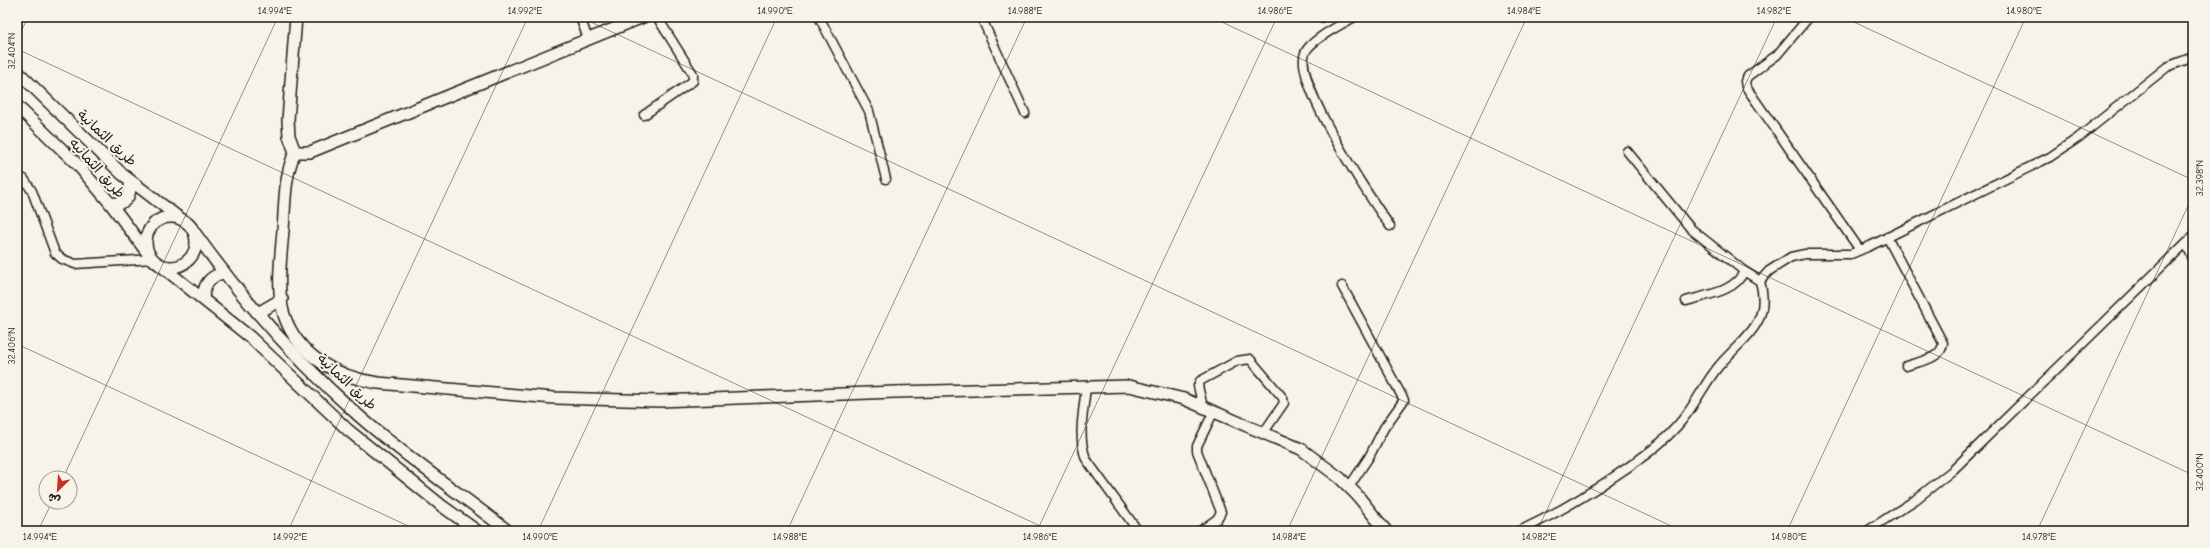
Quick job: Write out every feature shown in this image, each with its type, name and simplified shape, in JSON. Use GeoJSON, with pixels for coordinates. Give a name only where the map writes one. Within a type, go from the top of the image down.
{"type":"FeatureCollection","features":[{"type":"Feature","properties":{"kind":"street"},"geometry":{"type":"LineString","coordinates":[[296,17],[288,120],[289,136],[295,152],[287,174],[280,271],[282,299],[285,316],[295,335],[310,354],[334,371],[344,376],[378,383],[554,398],[660,401],[1086,386],[1129,386],[1184,399],[1301,449],[1328,467],[1349,487],[1386,531]]}},
{"type":"Feature","properties":{"kind":"street"},"geometry":{"type":"LineString","coordinates":[[580,17],[588,39]]}},
{"type":"Feature","properties":{"kind":"street"},"geometry":{"type":"LineString","coordinates":[[295,152],[310,152],[643,17]]}},
{"type":"Feature","properties":{"kind":"street"},"geometry":{"type":"LineString","coordinates":[[644,115],[693,81],[693,74],[657,17]]}},
{"type":"Feature","properties":{"kind":"street"},"geometry":{"type":"LineString","coordinates":[[819,17],[869,111],[886,179]]}},
{"type":"Feature","properties":{"kind":"street"},"geometry":{"type":"LineString","coordinates":[[981,17],[1025,113]]}},
{"type":"Feature","properties":{"kind":"street"},"geometry":{"type":"LineString","coordinates":[[1354,17],[1310,46],[1304,55],[1304,65],[1319,107],[1336,143],[1373,203],[1390,226]]}},
{"type":"Feature","properties":{"kind":"street"},"geometry":{"type":"LineString","coordinates":[[1809,17],[1776,55],[1748,76],[1745,81],[1746,87],[1750,95],[1860,250]]}},
{"type":"Feature","properties":{"kind":"street"},"geometry":{"type":"LineString","coordinates":[[1518,531],[1569,506],[1660,444],[1683,420],[1715,371],[1733,349],[1756,328],[1760,320],[1763,305],[1760,281],[1769,271],[1791,257],[1819,254],[1841,256],[1860,250],[2050,157],[2078,138],[2167,67],[2193,57]]}},
{"type":"Feature","properties":{"kind":"street","name":"طريق الثمانية"},"geometry":{"type":"LineString","coordinates":[[17,71],[74,129],[130,181],[182,220]]}},
{"type":"Feature","properties":{"kind":"street","name":"طريق الثمانيه"},"geometry":{"type":"LineString","coordinates":[[17,106],[77,164],[154,260],[250,336],[348,430],[442,506],[477,531]]}},
{"type":"Feature","properties":{"kind":"street"},"geometry":{"type":"LineString","coordinates":[[1627,151],[1683,221],[1744,271],[1760,281]]}},
{"type":"Feature","properties":{"kind":"street"},"geometry":{"type":"LineString","coordinates":[[17,176],[29,184],[55,253],[62,260],[75,264],[154,260],[170,267],[181,265],[190,258],[195,242],[192,229],[182,220],[169,217],[154,223],[149,230],[146,239],[154,260]]}},
{"type":"Feature","properties":{"kind":"street"},"geometry":{"type":"LineString","coordinates":[[110,204],[126,202],[130,196],[130,181]]}},
{"type":"Feature","properties":{"kind":"street","name":"طريق الثمانية"},"geometry":{"type":"LineString","coordinates":[[192,229],[258,314],[313,372],[360,416],[508,531]]}},
{"type":"Feature","properties":{"kind":"street"},"geometry":{"type":"LineString","coordinates":[[1867,531],[1915,500],[1953,470],[2193,236]]}},
{"type":"Feature","properties":{"kind":"street"},"geometry":{"type":"LineString","coordinates":[[1887,238],[1943,343],[1942,349],[1937,355],[1906,366]]}},
{"type":"Feature","properties":{"kind":"street"},"geometry":{"type":"LineString","coordinates":[[2186,243],[2193,259]]}},
{"type":"Feature","properties":{"kind":"street"},"geometry":{"type":"LineString","coordinates":[[1686,301],[1732,286],[1740,280],[1744,271]]}},
{"type":"Feature","properties":{"kind":"street"},"geometry":{"type":"LineString","coordinates":[[203,298],[204,289],[208,281],[216,275],[224,272]]}},
{"type":"Feature","properties":{"kind":"street"},"geometry":{"type":"LineString","coordinates":[[1342,286],[1404,400],[1384,428],[1369,457],[1349,487]]}},
{"type":"Feature","properties":{"kind":"street"},"geometry":{"type":"LineString","coordinates":[[258,314],[282,299]]}},
{"type":"Feature","properties":{"kind":"street"},"geometry":{"type":"LineString","coordinates":[[1200,531],[1217,520],[1221,512],[1197,451],[1197,446],[1208,409],[1198,386],[1200,381],[1237,361],[1250,359],[1283,398],[1284,403],[1264,432]]}},
{"type":"Feature","properties":{"kind":"street"},"geometry":{"type":"LineString","coordinates":[[1086,386],[1081,433],[1082,448],[1086,459],[1138,531]]}}]}
